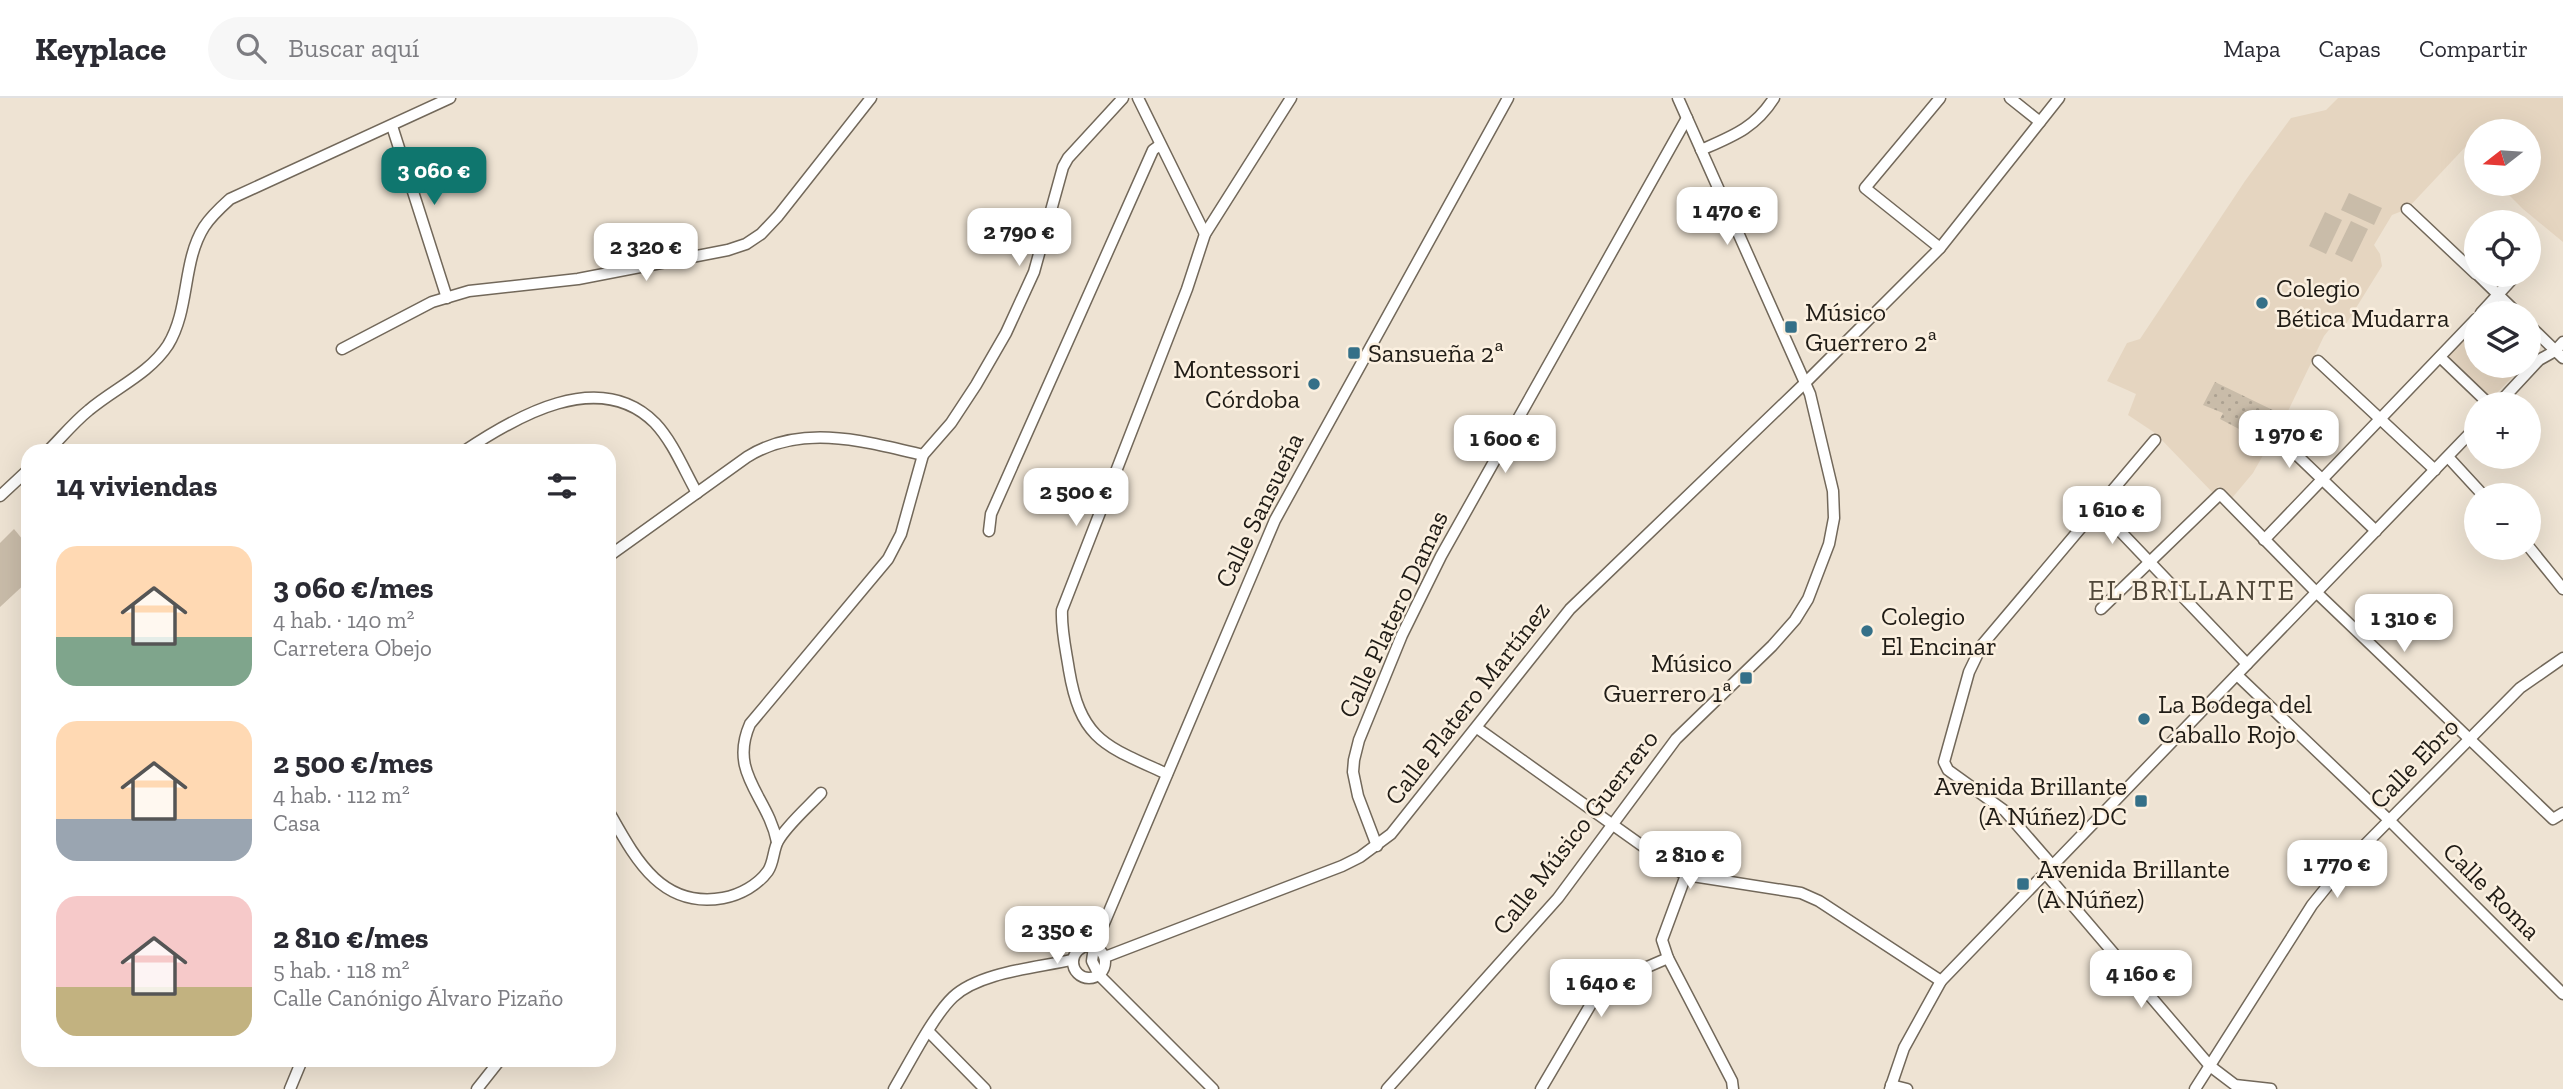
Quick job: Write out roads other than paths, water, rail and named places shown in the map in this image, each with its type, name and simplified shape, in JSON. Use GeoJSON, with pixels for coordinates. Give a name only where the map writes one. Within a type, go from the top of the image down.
{"type":"FeatureCollection","features":[{"type":"Feature","properties":{"kind":"street"},"geometry":{"type":"LineString","coordinates":[[55,444],[88,411],[148,367],[166,347],[178,322],[190,268],[203,228],[230,199],[450,98]]}},
{"type":"Feature","properties":{"kind":"street"},"geometry":{"type":"LineString","coordinates":[[342,349],[432,302],[447,298],[486,288],[578,279],[684,260],[746,244],[761,234],[778,216],[871,98]]}},
{"type":"Feature","properties":{"kind":"street"},"geometry":{"type":"LineString","coordinates":[[616,825],[633,855],[651,876],[665,888],[694,899],[728,897],[757,883],[768,871],[777,842],[774,826],[746,772],[742,756],[744,739],[751,724],[888,559],[901,534],[923,455],[951,422],[1006,333],[1034,272],[1063,167],[1068,158],[1123,98]]}},
{"type":"Feature","properties":{"kind":"street"},"geometry":{"type":"LineString","coordinates":[[1138,98],[1205,234]]}},
{"type":"Feature","properties":{"kind":"street"},"geometry":{"type":"LineString","coordinates":[[1167,774],[1103,743],[1087,726],[1073,695],[1063,636],[1062,610],[1191,278],[1205,234],[1292,98]]}},
{"type":"Feature","properties":{"kind":"street","name":"Calle Sansueña"},"geometry":{"type":"LineString","coordinates":[[1099,975],[1092,961],[1094,947],[1275,520],[1508,98]]}},
{"type":"Feature","properties":{"kind":"street","name":"Calle Músico Guerrero"},"geometry":{"type":"LineString","coordinates":[[1387,1089],[1558,898],[1676,739],[1772,646],[1795,620],[1820,573],[1829,544],[1834,518],[1833,492],[1828,464],[1805,383],[1678,98]]}},
{"type":"Feature","properties":{"kind":"street"},"geometry":{"type":"LineString","coordinates":[[1701,150],[1746,130],[1774,98]]}},
{"type":"Feature","properties":{"kind":"street"},"geometry":{"type":"LineString","coordinates":[[1940,98],[1865,188],[1940,248]]}},
{"type":"Feature","properties":{"kind":"street"},"geometry":{"type":"LineString","coordinates":[[2010,98],[2040,122]]}},
{"type":"Feature","properties":{"kind":"street","name":"Calle Platero Martínez"},"geometry":{"type":"LineString","coordinates":[[1105,957],[1342,866],[1377,846],[1402,822],[1570,609],[1805,383],[1940,248],[2059,98]]}},
{"type":"Feature","properties":{"kind":"street","name":"Calle Platero Damas"},"geometry":{"type":"LineString","coordinates":[[1377,846],[1358,796],[1354,760],[1359,740],[1402,635],[1447,547],[1687,118]]}},
{"type":"Feature","properties":{"kind":"street"},"geometry":{"type":"LineString","coordinates":[[392,126],[447,298]]}},
{"type":"Feature","properties":{"kind":"street"},"geometry":{"type":"LineString","coordinates":[[989,531],[991,514],[1153,150],[1160,145]]}},
{"type":"Feature","properties":{"kind":"street"},"geometry":{"type":"LineString","coordinates":[[2407,209],[2464,262]]}},
{"type":"Feature","properties":{"kind":"street"},"geometry":{"type":"LineString","coordinates":[[2491,287],[2505,301]]}},
{"type":"Feature","properties":{"kind":"street"},"geometry":{"type":"LineString","coordinates":[[2493,301],[2506,287]]}},
{"type":"Feature","properties":{"kind":"street"},"geometry":{"type":"LineString","coordinates":[[2264,540],[2464,331]]}},
{"type":"Feature","properties":{"kind":"street"},"geometry":{"type":"LineString","coordinates":[[2509,392],[2539,360],[2560,350],[2541,335]]}},
{"type":"Feature","properties":{"kind":"street"},"geometry":{"type":"LineString","coordinates":[[2440,357],[2476,392]]}},
{"type":"Feature","properties":{"kind":"street"},"geometry":{"type":"LineString","coordinates":[[2318,361],[2435,470]]}},
{"type":"Feature","properties":{"kind":"street"},"geometry":{"type":"LineString","coordinates":[[475,444],[497,430],[553,405],[570,400],[598,398],[628,405],[656,424],[697,493]]}},
{"type":"Feature","properties":{"kind":"street"},"geometry":{"type":"LineString","coordinates":[[616,551],[769,444],[826,436],[923,455]]}},
{"type":"Feature","properties":{"kind":"street"},"geometry":{"type":"LineString","coordinates":[[2278,437],[2376,531]]}},
{"type":"Feature","properties":{"kind":"street"},"geometry":{"type":"LineString","coordinates":[[2155,440],[1982,645],[1969,672],[1944,762],[1948,770],[2005,811],[2210,1066],[2235,1084],[2271,1089]]}},
{"type":"Feature","properties":{"kind":"street"},"geometry":{"type":"LineString","coordinates":[[1907,1089],[1890,1087],[1903,1048],[1941,981],[2464,440]]}},
{"type":"Feature","properties":{"kind":"street"},"geometry":{"type":"LineString","coordinates":[[2448,457],[2472,483]]}},
{"type":"Feature","properties":{"kind":"street"},"geometry":{"type":"LineString","coordinates":[[0,496],[21,476]]}},
{"type":"Feature","properties":{"kind":"street"},"geometry":{"type":"LineString","coordinates":[[2101,609],[2220,494],[2317,593],[2553,819],[2563,813]]}},
{"type":"Feature","properties":{"kind":"street"},"geometry":{"type":"LineString","coordinates":[[2098,508],[2247,664]]}},
{"type":"Feature","properties":{"kind":"street"},"geometry":{"type":"LineString","coordinates":[[2540,560],[2563,589]]}},
{"type":"Feature","properties":{"kind":"street","name":"Calle Ebro"},"geometry":{"type":"LineString","coordinates":[[2195,1089],[2312,905],[2342,868],[2530,678],[2563,658]]}},
{"type":"Feature","properties":{"kind":"street","name":"Calle Roma"},"geometry":{"type":"LineString","coordinates":[[2237,675],[2390,821],[2563,994]]}},
{"type":"Feature","properties":{"kind":"street"},"geometry":{"type":"LineString","coordinates":[[1477,728],[1672,867],[1686,874],[1801,893],[1819,901],[1941,981]]}},
{"type":"Feature","properties":{"kind":"street"},"geometry":{"type":"LineString","coordinates":[[777,842],[821,793]]}},
{"type":"Feature","properties":{"kind":"street"},"geometry":{"type":"LineString","coordinates":[[1686,874],[1662,940],[1668,958],[1732,1082],[1733,1089]]}},
{"type":"Feature","properties":{"kind":"street"},"geometry":{"type":"LineString","coordinates":[[894,1089],[952,998],[966,988],[993,977],[1071,960],[1080,948],[1094,947],[1105,957],[1105,965],[1099,975],[1087,978],[1073,967],[1071,960]]}},
{"type":"Feature","properties":{"kind":"street"},"geometry":{"type":"LineString","coordinates":[[1541,1089],[1601,987],[1668,958]]}},
{"type":"Feature","properties":{"kind":"street"},"geometry":{"type":"LineString","coordinates":[[1099,975],[1213,1089]]}},
{"type":"Feature","properties":{"kind":"street"},"geometry":{"type":"LineString","coordinates":[[929,1032],[985,1089]]}},
{"type":"Feature","properties":{"kind":"street"},"geometry":{"type":"LineString","coordinates":[[290,1089],[299,1067]]}},
{"type":"Feature","properties":{"kind":"street"},"geometry":{"type":"LineString","coordinates":[[477,1089],[494,1067]]}},
{"type":"Feature","properties":{"kind":"place","name":"Colegio Bética Mudarra"},"geometry":{"type":"Point","coordinates":[2262,303]}},
{"type":"Feature","properties":{"kind":"place","name":"Músico Guerrero 2ª"},"geometry":{"type":"Point","coordinates":[1791,327]}},
{"type":"Feature","properties":{"kind":"place","name":"Sansueña 2ª"},"geometry":{"type":"Point","coordinates":[1354,353]}},
{"type":"Feature","properties":{"kind":"place","name":"Montessori Córdoba"},"geometry":{"type":"Point","coordinates":[1314,384]}},
{"type":"Feature","properties":{"kind":"place","name":"Colegio El Encinar"},"geometry":{"type":"Point","coordinates":[1867,631]}},
{"type":"Feature","properties":{"kind":"place","name":"Músico Guerrero 1ª"},"geometry":{"type":"Point","coordinates":[1746,678]}},
{"type":"Feature","properties":{"kind":"place","name":"La Bodega del Caballo Rojo"},"geometry":{"type":"Point","coordinates":[2144,719]}},
{"type":"Feature","properties":{"kind":"place","name":"Avenida Brillante (A Núñez) DC"},"geometry":{"type":"Point","coordinates":[2141,801]}},
{"type":"Feature","properties":{"kind":"place","name":"Avenida Brillante (A Núñez)"},"geometry":{"type":"Point","coordinates":[2023,884]}},
{"type":"Feature","properties":{"kind":"district","name":"EL BRILLANTE"},"geometry":{"type":"Point","coordinates":[2192,590]}}]}
